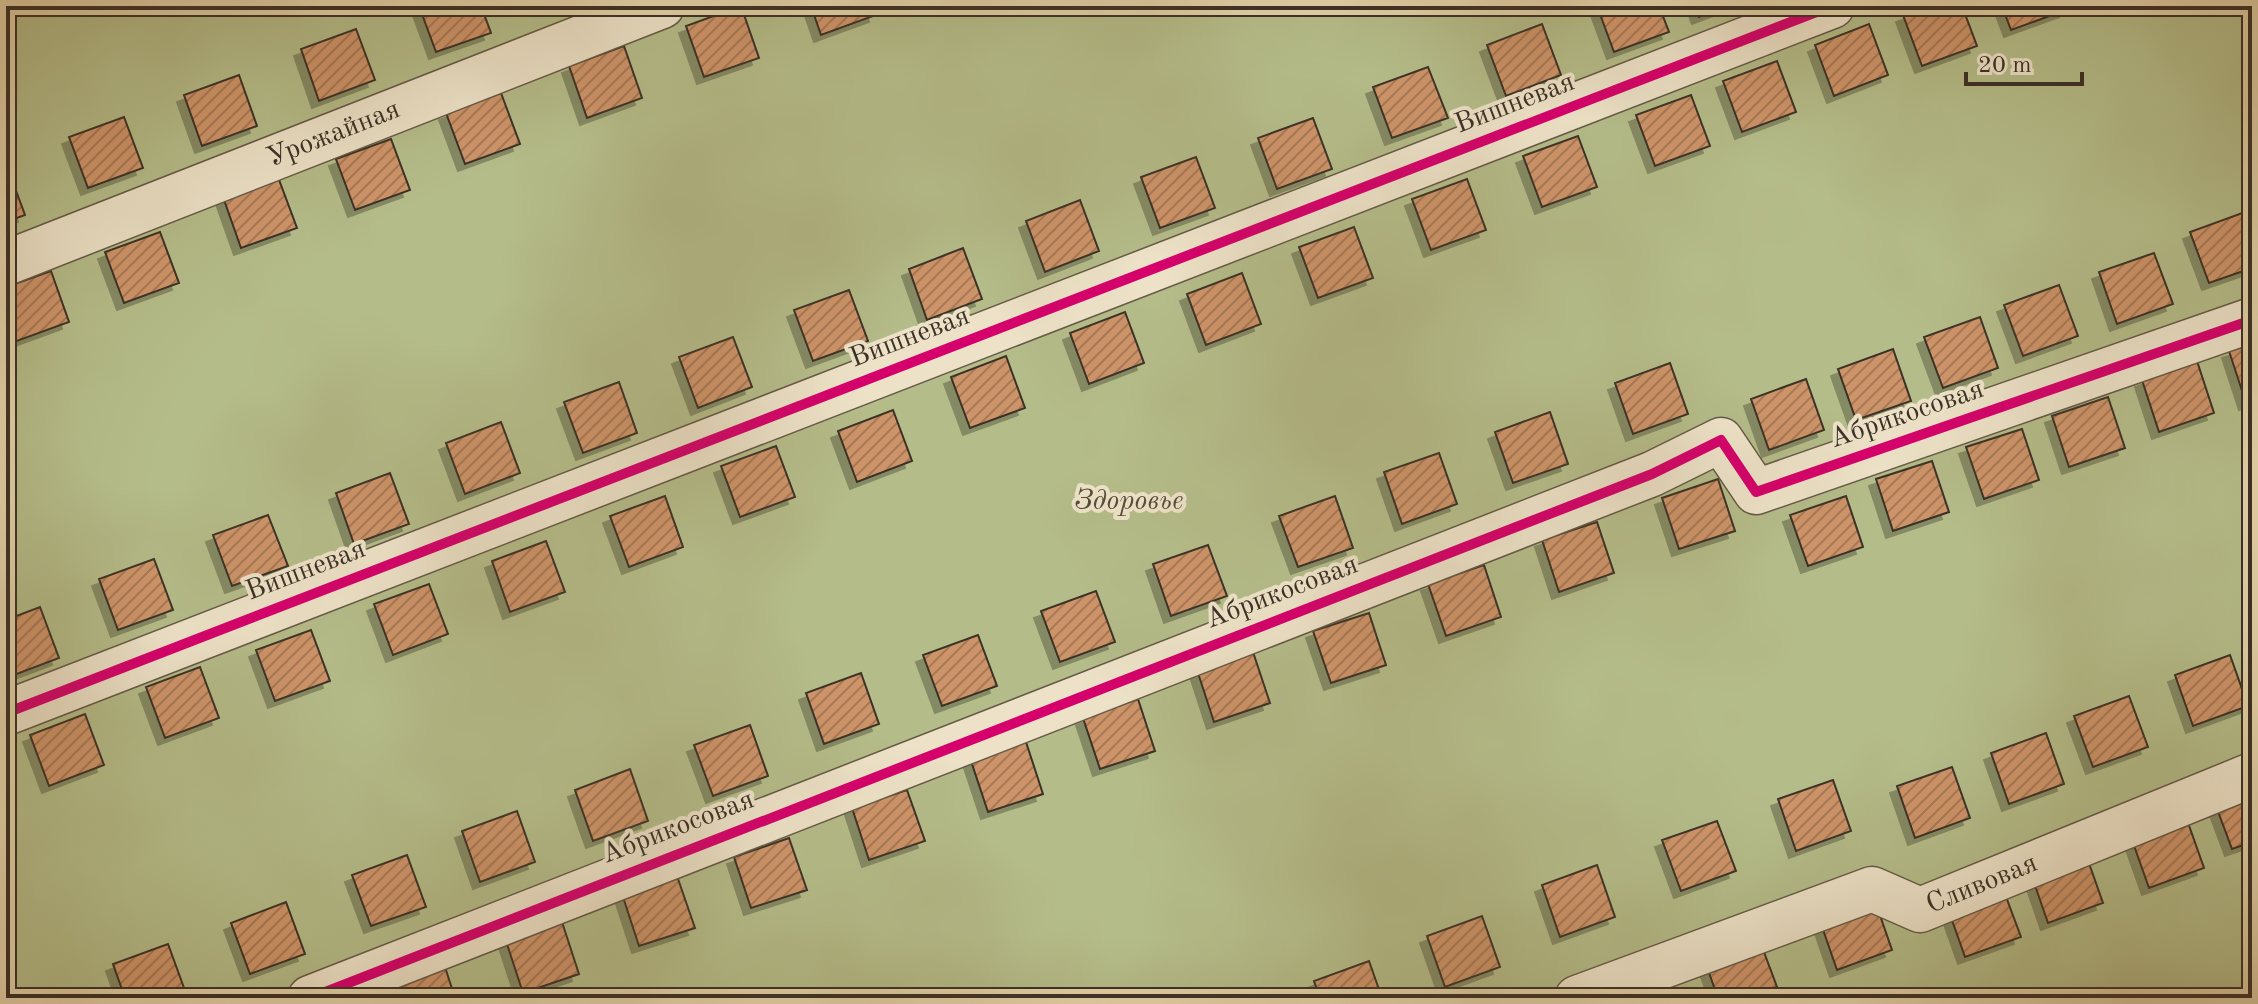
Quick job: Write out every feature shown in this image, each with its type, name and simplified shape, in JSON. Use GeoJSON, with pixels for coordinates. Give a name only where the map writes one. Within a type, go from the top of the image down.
{"type":"FeatureCollection","features":[{"type":"Feature","properties":{"kind":"street","name":"Урожайная"},"geometry":{"type":"LineString","coordinates":[[6,263],[662,6]]}},
{"type":"Feature","properties":{"kind":"street","name":"Вишневая"},"geometry":{"type":"LineString","coordinates":[[6,713],[1832,6]]}},
{"type":"Feature","properties":{"kind":"street","name":"Абрикосовая"},"geometry":{"type":"LineString","coordinates":[[310,998],[1652,474],[1721,440],[1756,492],[2252,320]]}},
{"type":"Feature","properties":{"kind":"street","name":"Сливовая"},"geometry":{"type":"LineString","coordinates":[[1577,998],[1872,889],[1920,910],[2252,775]]}},
{"type":"Feature","properties":{"kind":"green space","name":"Здоровье"},"geometry":{"type":"Polygon","coordinates":[[[6,6],[2252,6],[2252,998],[6,998],[6,6]]]}},
{"type":"Feature","properties":{"kind":"building"},"geometry":{"type":"Polygon","coordinates":[[[419,6],[481,6],[491,33],[436,52],[419,6]]]}},
{"type":"Feature","properties":{"kind":"building"},"geometry":{"type":"Polygon","coordinates":[[[741,6],[759,58],[704,77],[686,26],[741,6]]]}},
{"type":"Feature","properties":{"kind":"building"},"geometry":{"type":"Polygon","coordinates":[[[811,6],[873,6],[876,15],[821,35],[811,6]]]}},
{"type":"Feature","properties":{"kind":"building"},"geometry":{"type":"Polygon","coordinates":[[[1597,6],[1659,6],[1669,32],[1614,52],[1597,6]]]}},
{"type":"Feature","properties":{"kind":"building"},"geometry":{"type":"Polygon","coordinates":[[[1695,6],[1728,6],[1699,17],[1695,6]]]}},
{"type":"Feature","properties":{"kind":"building"},"geometry":{"type":"Polygon","coordinates":[[[1929,6],[1962,6],[1977,46],[1922,66],[1903,15],[1929,6]]]}},
{"type":"Feature","properties":{"kind":"building"},"geometry":{"type":"Polygon","coordinates":[[[2002,6],[2065,6],[2066,10],[2011,30],[2002,6]]]}},
{"type":"Feature","properties":{"kind":"building"},"geometry":{"type":"Polygon","coordinates":[[[1542,24],[1561,75],[1506,96],[1487,45],[1542,24]]]}},
{"type":"Feature","properties":{"kind":"building"},"geometry":{"type":"Polygon","coordinates":[[[1869,24],[1888,75],[1834,96],[1815,45],[1869,24]]]}},
{"type":"Feature","properties":{"kind":"building"},"geometry":{"type":"Polygon","coordinates":[[[356,29],[375,80],[319,101],[301,49],[356,29]]]}},
{"type":"Feature","properties":{"kind":"building"},"geometry":{"type":"Polygon","coordinates":[[[624,46],[642,98],[587,118],[569,66],[624,46]]]}},
{"type":"Feature","properties":{"kind":"building"},"geometry":{"type":"Polygon","coordinates":[[[1777,61],[1796,112],[1742,132],[1723,81],[1777,61]]]}},
{"type":"Feature","properties":{"kind":"building"},"geometry":{"type":"Polygon","coordinates":[[[1428,67],[1448,118],[1392,138],[1373,87],[1428,67]]]}},
{"type":"Feature","properties":{"kind":"building"},"geometry":{"type":"Polygon","coordinates":[[[239,75],[257,126],[202,146],[184,95],[239,75]]]}},
{"type":"Feature","properties":{"kind":"building"},"geometry":{"type":"Polygon","coordinates":[[[501,93],[520,144],[465,164],[446,113],[501,93]]]}},
{"type":"Feature","properties":{"kind":"building"},"geometry":{"type":"Polygon","coordinates":[[[1691,95],[1710,146],[1655,166],[1636,115],[1691,95]]]}},
{"type":"Feature","properties":{"kind":"building"},"geometry":{"type":"Polygon","coordinates":[[[124,117],[143,168],[88,188],[69,137],[124,117]]]}},
{"type":"Feature","properties":{"kind":"building"},"geometry":{"type":"Polygon","coordinates":[[[1313,118],[1332,169],[1277,189],[1258,138],[1313,118]]]}},
{"type":"Feature","properties":{"kind":"building"},"geometry":{"type":"Polygon","coordinates":[[[1578,136],[1597,187],[1542,207],[1523,156],[1578,136]]]}},
{"type":"Feature","properties":{"kind":"building"},"geometry":{"type":"Polygon","coordinates":[[[391,139],[410,190],[355,210],[336,159],[391,139]]]}},
{"type":"Feature","properties":{"kind":"building"},"geometry":{"type":"Polygon","coordinates":[[[1196,157],[1215,208],[1160,228],[1141,177],[1196,157]]]}},
{"type":"Feature","properties":{"kind":"building"},"geometry":{"type":"Polygon","coordinates":[[[6,164],[25,215],[6,222],[6,164]]]}},
{"type":"Feature","properties":{"kind":"building"},"geometry":{"type":"Polygon","coordinates":[[[278,177],[297,228],[241,248],[223,197],[278,177]]]}},
{"type":"Feature","properties":{"kind":"building"},"geometry":{"type":"Polygon","coordinates":[[[1467,179],[1486,230],[1431,250],[1412,199],[1467,179]]]}},
{"type":"Feature","properties":{"kind":"building"},"geometry":{"type":"Polygon","coordinates":[[[1080,200],[1099,251],[1045,272],[1026,221],[1080,200]]]}},
{"type":"Feature","properties":{"kind":"building"},"geometry":{"type":"Polygon","coordinates":[[[2245,212],[2252,232],[2252,268],[2209,283],[2190,232],[2245,212]]]}},
{"type":"Feature","properties":{"kind":"building"},"geometry":{"type":"Polygon","coordinates":[[[1354,227],[1373,278],[1318,298],[1299,247],[1354,227]]]}},
{"type":"Feature","properties":{"kind":"building"},"geometry":{"type":"Polygon","coordinates":[[[160,232],[179,283],[124,303],[105,252],[160,232]]]}},
{"type":"Feature","properties":{"kind":"building"},"geometry":{"type":"Polygon","coordinates":[[[963,248],[982,299],[927,320],[909,269],[963,248]]]}},
{"type":"Feature","properties":{"kind":"building"},"geometry":{"type":"Polygon","coordinates":[[[2154,253],[2173,304],[2117,324],[2099,272],[2154,253]]]}},
{"type":"Feature","properties":{"kind":"building"},"geometry":{"type":"Polygon","coordinates":[[[51,271],[69,322],[14,342],[6,319],[6,287],[51,271]]]}},
{"type":"Feature","properties":{"kind":"building"},"geometry":{"type":"Polygon","coordinates":[[[1242,273],[1261,324],[1206,345],[1187,294],[1242,273]]]}},
{"type":"Feature","properties":{"kind":"building"},"geometry":{"type":"Polygon","coordinates":[[[2059,285],[2078,336],[2023,356],[2004,305],[2059,285]]]}},
{"type":"Feature","properties":{"kind":"building"},"geometry":{"type":"Polygon","coordinates":[[[849,290],[868,341],[813,361],[794,310],[849,290]]]}},
{"type":"Feature","properties":{"kind":"building"},"geometry":{"type":"Polygon","coordinates":[[[1125,312],[1144,363],[1089,384],[1070,333],[1125,312]]]}},
{"type":"Feature","properties":{"kind":"building"},"geometry":{"type":"Polygon","coordinates":[[[1980,317],[1998,368],[1943,388],[1924,337],[1980,317]]]}},
{"type":"Feature","properties":{"kind":"building"},"geometry":{"type":"Polygon","coordinates":[[[733,337],[752,387],[698,408],[679,357],[733,337]]]}},
{"type":"Feature","properties":{"kind":"building"},"geometry":{"type":"Polygon","coordinates":[[[2252,344],[2252,401],[2246,403],[2229,351],[2252,344]]]}},
{"type":"Feature","properties":{"kind":"building"},"geometry":{"type":"Polygon","coordinates":[[[1893,349],[1911,401],[1856,420],[1838,369],[1893,349]]]}},
{"type":"Feature","properties":{"kind":"building"},"geometry":{"type":"Polygon","coordinates":[[[1006,356],[1025,408],[970,428],[951,377],[1006,356]]]}},
{"type":"Feature","properties":{"kind":"building"},"geometry":{"type":"Polygon","coordinates":[[[2197,361],[2214,413],[2159,432],[2142,380],[2197,361]]]}},
{"type":"Feature","properties":{"kind":"building"},"geometry":{"type":"Polygon","coordinates":[[[1670,363],[1688,414],[1633,434],[1615,383],[1670,363]]]}},
{"type":"Feature","properties":{"kind":"building"},"geometry":{"type":"Polygon","coordinates":[[[1806,379],[1824,430],[1769,450],[1751,399],[1806,379]]]}},
{"type":"Feature","properties":{"kind":"building"},"geometry":{"type":"Polygon","coordinates":[[[619,382],[637,433],[583,453],[564,402],[619,382]]]}},
{"type":"Feature","properties":{"kind":"building"},"geometry":{"type":"Polygon","coordinates":[[[2108,397],[2125,448],[2069,467],[2052,416],[2108,397]]]}},
{"type":"Feature","properties":{"kind":"building"},"geometry":{"type":"Polygon","coordinates":[[[893,410],[912,461],[857,482],[838,431],[893,410]]]}},
{"type":"Feature","properties":{"kind":"building"},"geometry":{"type":"Polygon","coordinates":[[[1550,412],[1568,464],[1513,483],[1495,432],[1550,412]]]}},
{"type":"Feature","properties":{"kind":"building"},"geometry":{"type":"Polygon","coordinates":[[[501,422],[520,473],[465,494],[446,443],[501,422]]]}},
{"type":"Feature","properties":{"kind":"building"},"geometry":{"type":"Polygon","coordinates":[[[2022,429],[2039,480],[1984,499],[1966,447],[2022,429]]]}},
{"type":"Feature","properties":{"kind":"building"},"geometry":{"type":"Polygon","coordinates":[[[776,446],[795,497],[740,517],[721,466],[776,446]]]}},
{"type":"Feature","properties":{"kind":"building"},"geometry":{"type":"Polygon","coordinates":[[[1439,453],[1457,504],[1402,524],[1384,472],[1439,453]]]}},
{"type":"Feature","properties":{"kind":"building"},"geometry":{"type":"Polygon","coordinates":[[[1932,461],[1949,512],[1893,531],[1876,479],[1932,461]]]}},
{"type":"Feature","properties":{"kind":"building"},"geometry":{"type":"Polygon","coordinates":[[[390,473],[409,524],[354,544],[336,493],[390,473]]]}},
{"type":"Feature","properties":{"kind":"building"},"geometry":{"type":"Polygon","coordinates":[[[1718,479],[1735,531],[1679,549],[1662,498],[1718,479]]]}},
{"type":"Feature","properties":{"kind":"building"},"geometry":{"type":"Polygon","coordinates":[[[665,496],[683,547],[629,567],[610,516],[665,496]]]}},
{"type":"Feature","properties":{"kind":"building"},"geometry":{"type":"Polygon","coordinates":[[[1335,496],[1353,548],[1298,567],[1279,516],[1335,496]]]}},
{"type":"Feature","properties":{"kind":"building"},"geometry":{"type":"Polygon","coordinates":[[[1846,496],[1863,547],[1808,566],[1790,515],[1846,496]]]}},
{"type":"Feature","properties":{"kind":"building"},"geometry":{"type":"Polygon","coordinates":[[[268,515],[288,566],[232,586],[213,535],[268,515]]]}},
{"type":"Feature","properties":{"kind":"building"},"geometry":{"type":"Polygon","coordinates":[[[1597,522],[1614,573],[1559,592],[1542,540],[1597,522]]]}},
{"type":"Feature","properties":{"kind":"building"},"geometry":{"type":"Polygon","coordinates":[[[546,541],[565,592],[510,612],[492,561],[546,541]]]}},
{"type":"Feature","properties":{"kind":"building"},"geometry":{"type":"Polygon","coordinates":[[[1208,545],[1227,596],[1171,616],[1153,564],[1208,545]]]}},
{"type":"Feature","properties":{"kind":"building"},"geometry":{"type":"Polygon","coordinates":[[[154,559],[173,610],[118,630],[99,579],[154,559]]]}},
{"type":"Feature","properties":{"kind":"building"},"geometry":{"type":"Polygon","coordinates":[[[1484,565],[1501,617],[1446,636],[1428,584],[1484,565]]]}},
{"type":"Feature","properties":{"kind":"building"},"geometry":{"type":"Polygon","coordinates":[[[429,584],[448,634],[393,655],[374,604],[429,584]]]}},
{"type":"Feature","properties":{"kind":"building"},"geometry":{"type":"Polygon","coordinates":[[[1096,591],[1115,642],[1060,662],[1041,611],[1096,591]]]}},
{"type":"Feature","properties":{"kind":"building"},"geometry":{"type":"Polygon","coordinates":[[[40,607],[59,658],[6,678],[6,620],[40,607]]]}},
{"type":"Feature","properties":{"kind":"building"},"geometry":{"type":"Polygon","coordinates":[[[1369,613],[1386,665],[1331,683],[1313,631],[1369,613]]]}},
{"type":"Feature","properties":{"kind":"building"},"geometry":{"type":"Polygon","coordinates":[[[311,630],[330,681],[275,701],[256,650],[311,630]]]}},
{"type":"Feature","properties":{"kind":"building"},"geometry":{"type":"Polygon","coordinates":[[[978,635],[997,686],[942,706],[923,655],[978,635]]]}},
{"type":"Feature","properties":{"kind":"building"},"geometry":{"type":"Polygon","coordinates":[[[1253,652],[1270,703],[1214,722],[1197,670],[1253,652]]]}},
{"type":"Feature","properties":{"kind":"building"},"geometry":{"type":"Polygon","coordinates":[[[2230,655],[2248,706],[2193,726],[2175,675],[2230,655]]]}},
{"type":"Feature","properties":{"kind":"building"},"geometry":{"type":"Polygon","coordinates":[[[200,667],[219,718],[165,738],[146,687],[200,667]]]}},
{"type":"Feature","properties":{"kind":"building"},"geometry":{"type":"Polygon","coordinates":[[[861,673],[879,724],[824,744],[806,693],[861,673]]]}},
{"type":"Feature","properties":{"kind":"building"},"geometry":{"type":"Polygon","coordinates":[[[2129,696],[2148,747],[2093,767],[2074,716],[2129,696]]]}},
{"type":"Feature","properties":{"kind":"building"},"geometry":{"type":"Polygon","coordinates":[[[1138,699],[1155,751],[1100,769],[1083,718],[1138,699]]]}},
{"type":"Feature","properties":{"kind":"building"},"geometry":{"type":"Polygon","coordinates":[[[85,714],[104,765],[49,786],[30,735],[85,714]]]}},
{"type":"Feature","properties":{"kind":"building"},"geometry":{"type":"Polygon","coordinates":[[[750,725],[768,776],[713,796],[694,745],[750,725]]]}},
{"type":"Feature","properties":{"kind":"building"},"geometry":{"type":"Polygon","coordinates":[[[2046,733],[2064,784],[2009,804],[1991,753],[2046,733]]]}},
{"type":"Feature","properties":{"kind":"building"},"geometry":{"type":"Polygon","coordinates":[[[1026,742],[1043,794],[988,812],[971,761],[1026,742]]]}},
{"type":"Feature","properties":{"kind":"building"},"geometry":{"type":"Polygon","coordinates":[[[1952,767],[1970,818],[1915,838],[1897,786],[1952,767]]]}},
{"type":"Feature","properties":{"kind":"building"},"geometry":{"type":"Polygon","coordinates":[[[630,769],[648,821],[593,841],[575,790],[630,769]]]}},
{"type":"Feature","properties":{"kind":"building"},"geometry":{"type":"Polygon","coordinates":[[[1833,780],[1851,831],[1796,851],[1778,799],[1833,780]]]}},
{"type":"Feature","properties":{"kind":"building"},"geometry":{"type":"Polygon","coordinates":[[[2252,784],[2252,842],[2232,849],[2213,798],[2252,784]]]}},
{"type":"Feature","properties":{"kind":"building"},"geometry":{"type":"Polygon","coordinates":[[[907,790],[925,841],[869,860],[852,808],[907,790]]]}},
{"type":"Feature","properties":{"kind":"building"},"geometry":{"type":"Polygon","coordinates":[[[517,811],[535,862],[480,882],[462,831],[517,811]]]}},
{"type":"Feature","properties":{"kind":"building"},"geometry":{"type":"Polygon","coordinates":[[[2186,817],[2204,868],[2149,888],[2131,837],[2186,817]]]}},
{"type":"Feature","properties":{"kind":"building"},"geometry":{"type":"Polygon","coordinates":[[[1717,821],[1736,871],[1681,891],[1662,840],[1717,821]]]}},
{"type":"Feature","properties":{"kind":"building"},"geometry":{"type":"Polygon","coordinates":[[[789,838],[807,890],[751,908],[734,857],[789,838]]]}},
{"type":"Feature","properties":{"kind":"building"},"geometry":{"type":"Polygon","coordinates":[[[2085,852],[2103,903],[2048,923],[2030,871],[2085,852]]]}},
{"type":"Feature","properties":{"kind":"building"},"geometry":{"type":"Polygon","coordinates":[[[407,855],[426,907],[371,926],[352,875],[407,855]]]}},
{"type":"Feature","properties":{"kind":"building"},"geometry":{"type":"Polygon","coordinates":[[[1597,865],[1615,917],[1560,937],[1542,885],[1597,865]]]}},
{"type":"Feature","properties":{"kind":"building"},"geometry":{"type":"Polygon","coordinates":[[[677,876],[695,928],[639,946],[622,894],[677,876]]]}},
{"type":"Feature","properties":{"kind":"building"},"geometry":{"type":"Polygon","coordinates":[[[2002,886],[2021,937],[1965,957],[1947,906],[2002,886]]]}},
{"type":"Feature","properties":{"kind":"building"},"geometry":{"type":"Polygon","coordinates":[[[1874,898],[1892,950],[1837,970],[1819,918],[1874,898]]]}},
{"type":"Feature","properties":{"kind":"building"},"geometry":{"type":"Polygon","coordinates":[[[286,902],[305,954],[250,974],[231,923],[286,902]]]}},
{"type":"Feature","properties":{"kind":"building"},"geometry":{"type":"Polygon","coordinates":[[[1482,916],[1500,967],[1445,987],[1427,936],[1482,916]]]}},
{"type":"Feature","properties":{"kind":"building"},"geometry":{"type":"Polygon","coordinates":[[[562,922],[579,974],[523,993],[506,941],[562,922]]]}},
{"type":"Feature","properties":{"kind":"building"},"geometry":{"type":"Polygon","coordinates":[[[1758,936],[1777,987],[1747,998],[1718,998],[1703,956],[1758,936]]]}},
{"type":"Feature","properties":{"kind":"building"},"geometry":{"type":"Polygon","coordinates":[[[168,944],[187,996],[125,998],[113,964],[168,944]]]}},
{"type":"Feature","properties":{"kind":"building"},"geometry":{"type":"Polygon","coordinates":[[[1369,961],[1382,998],[1320,998],[1314,981],[1369,961]]]}},
{"type":"Feature","properties":{"kind":"building"},"geometry":{"type":"Polygon","coordinates":[[[445,967],[455,998],[393,998],[389,986],[445,967]]]}},
{"type":"Feature","properties":{"kind":"cycle path"},"geometry":{"type":"LineString","coordinates":[[6,713],[1832,6]]}},
{"type":"Feature","properties":{"kind":"cycle path"},"geometry":{"type":"LineString","coordinates":[[310,998],[1652,474],[1721,440],[1756,492],[2252,320]]}}]}
